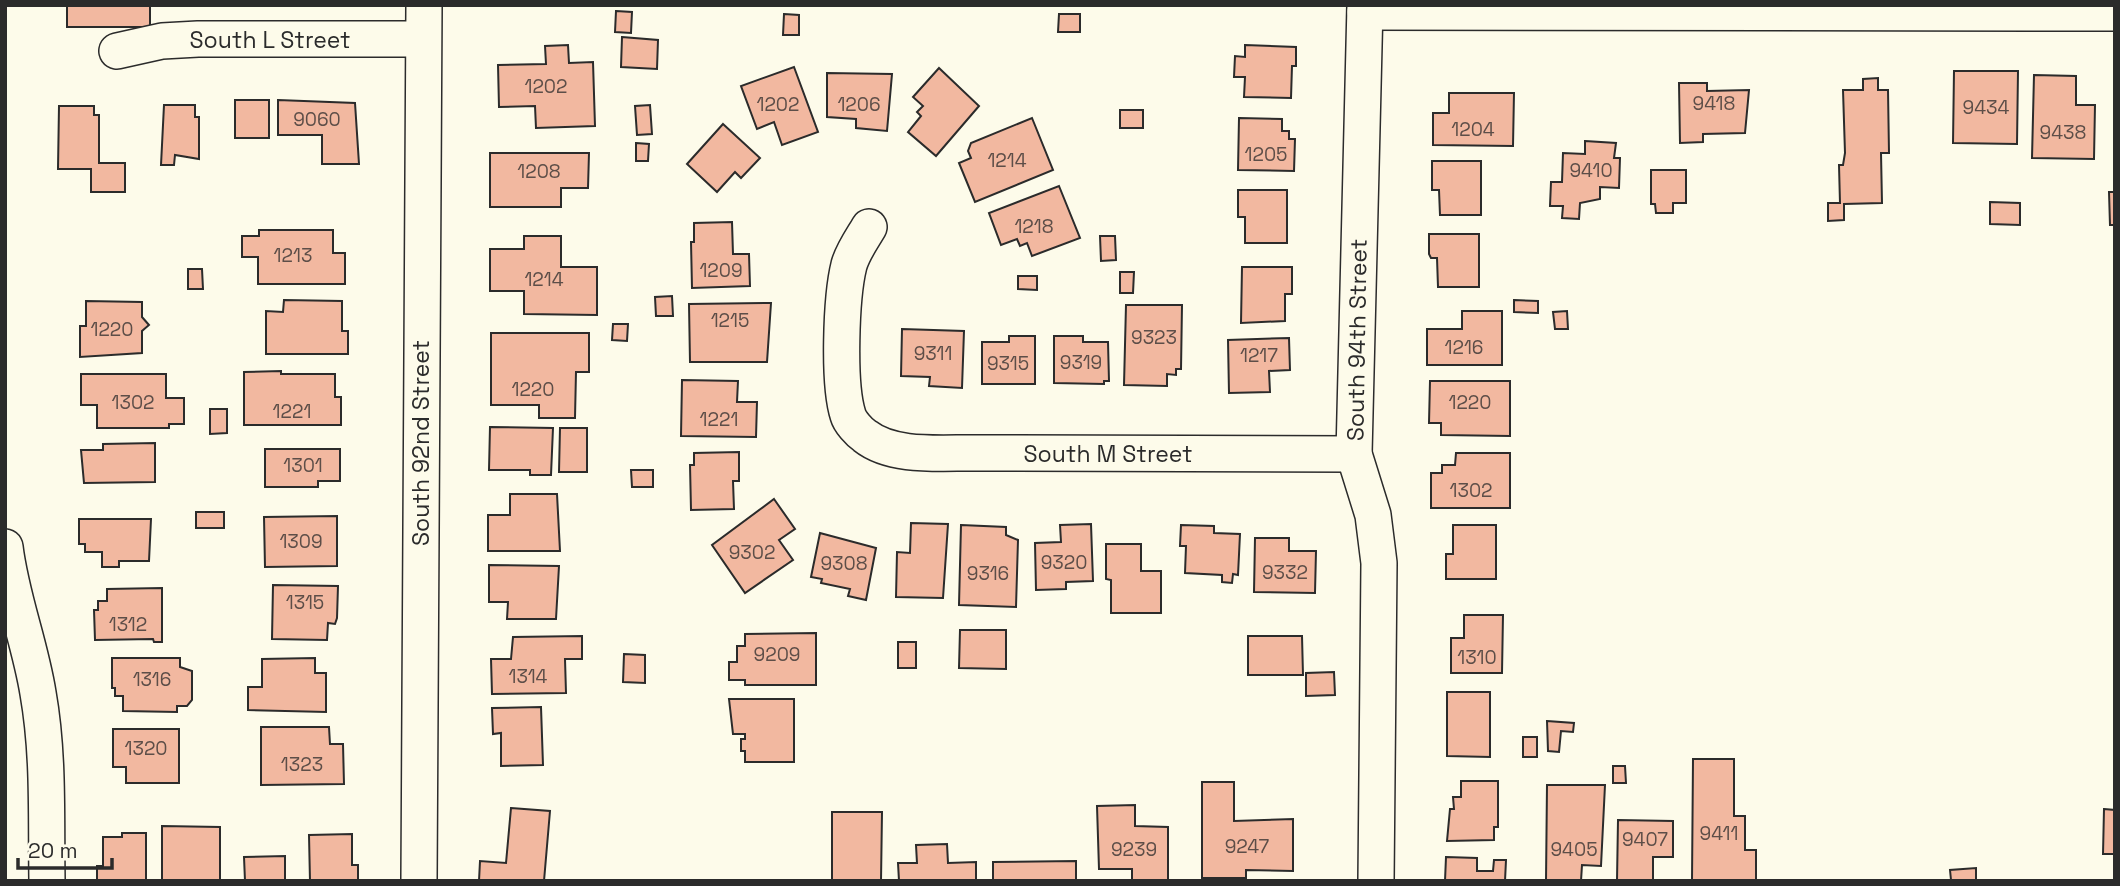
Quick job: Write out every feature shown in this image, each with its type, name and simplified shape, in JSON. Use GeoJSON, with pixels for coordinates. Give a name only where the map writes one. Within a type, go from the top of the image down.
{"type":"FeatureCollection","features":[{"type":"Feature","properties":{"kind":"street"},"geometry":{"type":"LineString","coordinates":[[1365,8],[2115,13]]}},
{"type":"Feature","properties":{"kind":"street","name":"South 94th Street"},"geometry":{"type":"LineString","coordinates":[[1365,8],[1354,454],[1373,515],[1379,563],[1376,881]]}},
{"type":"Feature","properties":{"kind":"street","name":"South L Street"},"geometry":{"type":"LineString","coordinates":[[117,51],[132,46],[198,39],[423,22]]}},
{"type":"Feature","properties":{"kind":"street","name":"South 92nd Street"},"geometry":{"type":"LineString","coordinates":[[419,881],[423,22]]}},
{"type":"Feature","properties":{"kind":"street","name":"South M Street"},"geometry":{"type":"LineString","coordinates":[[869,227],[850,263],[845,306],[844,395],[849,419],[865,436],[886,447],[920,452],[1354,454]]}},
{"type":"Feature","properties":{"kind":"street"},"geometry":{"type":"LineString","coordinates":[[5,547],[8,575],[38,690],[45,742],[47,881]]}},
{"type":"Feature","properties":{"kind":"building"},"geometry":{"type":"Polygon","coordinates":[[[67,5],[150,5],[150,27],[67,27],[67,5]]]}},
{"type":"Feature","properties":{"kind":"building"},"geometry":{"type":"Polygon","coordinates":[[[616,11],[632,12],[631,33],[615,32],[616,11]]]}},
{"type":"Feature","properties":{"kind":"building"},"geometry":{"type":"Polygon","coordinates":[[[784,14],[799,15],[799,35],[783,35],[784,14]]]}},
{"type":"Feature","properties":{"kind":"building"},"geometry":{"type":"Polygon","coordinates":[[[1059,14],[1080,14],[1080,32],[1058,32],[1059,14]]]}},
{"type":"Feature","properties":{"kind":"building"},"geometry":{"type":"Polygon","coordinates":[[[622,37],[658,40],[657,69],[621,67],[622,37]]]}},
{"type":"Feature","properties":{"kind":"building"},"geometry":{"type":"Polygon","coordinates":[[[568,45],[569,63],[593,62],[595,126],[536,128],[535,106],[499,107],[498,65],[546,64],[545,46],[568,45]]]}},
{"type":"Feature","properties":{"kind":"building"},"geometry":{"type":"Polygon","coordinates":[[[1245,45],[1296,47],[1296,66],[1292,66],[1291,98],[1244,97],[1245,77],[1234,77],[1235,56],[1245,57],[1245,45]]]}},
{"type":"Feature","properties":{"kind":"building"},"geometry":{"type":"Polygon","coordinates":[[[794,67],[818,132],[782,145],[774,122],[757,129],[741,86],[794,67]]]}},
{"type":"Feature","properties":{"kind":"building"},"geometry":{"type":"Polygon","coordinates":[[[939,68],[979,106],[936,156],[908,132],[921,116],[917,112],[923,106],[913,97],[939,68]]]}},
{"type":"Feature","properties":{"kind":"building"},"geometry":{"type":"Polygon","coordinates":[[[1954,71],[2018,71],[2017,144],[1953,143],[1954,71]]]}},
{"type":"Feature","properties":{"kind":"building"},"geometry":{"type":"Polygon","coordinates":[[[827,73],[892,74],[887,131],[856,128],[856,119],[827,117],[827,73]]]}},
{"type":"Feature","properties":{"kind":"building"},"geometry":{"type":"Polygon","coordinates":[[[2034,75],[2076,76],[2076,105],[2095,105],[2094,159],[2032,158],[2034,75]]]}},
{"type":"Feature","properties":{"kind":"building"},"geometry":{"type":"Polygon","coordinates":[[[1878,78],[1878,90],[1888,90],[1889,153],[1881,153],[1882,203],[1844,204],[1844,220],[1828,221],[1828,203],[1840,203],[1839,165],[1843,165],[1845,153],[1843,90],[1863,90],[1863,79],[1878,78]]]}},
{"type":"Feature","properties":{"kind":"building"},"geometry":{"type":"Polygon","coordinates":[[[1679,83],[1707,83],[1707,91],[1749,90],[1745,133],[1703,134],[1703,142],[1680,143],[1679,83]]]}},
{"type":"Feature","properties":{"kind":"building"},"geometry":{"type":"Polygon","coordinates":[[[1449,93],[1514,93],[1513,146],[1433,145],[1433,113],[1449,113],[1449,93]]]}},
{"type":"Feature","properties":{"kind":"building"},"geometry":{"type":"Polygon","coordinates":[[[235,100],[269,100],[269,138],[235,138],[235,100]]]}},
{"type":"Feature","properties":{"kind":"building"},"geometry":{"type":"Polygon","coordinates":[[[278,100],[355,103],[359,164],[322,164],[322,135],[278,135],[278,100]]]}},
{"type":"Feature","properties":{"kind":"building"},"geometry":{"type":"Polygon","coordinates":[[[164,105],[195,105],[195,117],[199,117],[199,159],[175,155],[174,165],[161,165],[164,105]]]}},
{"type":"Feature","properties":{"kind":"building"},"geometry":{"type":"Polygon","coordinates":[[[650,105],[652,134],[637,135],[635,106],[650,105]]]}},
{"type":"Feature","properties":{"kind":"building"},"geometry":{"type":"Polygon","coordinates":[[[59,106],[94,106],[94,115],[99,115],[99,163],[125,163],[125,192],[91,192],[91,169],[58,169],[59,106]]]}},
{"type":"Feature","properties":{"kind":"building"},"geometry":{"type":"Polygon","coordinates":[[[1120,110],[1143,110],[1143,128],[1120,128],[1120,110]]]}},
{"type":"Feature","properties":{"kind":"building"},"geometry":{"type":"Polygon","coordinates":[[[1032,118],[1053,170],[975,202],[959,163],[971,158],[968,151],[971,143],[1032,118]]]}},
{"type":"Feature","properties":{"kind":"building"},"geometry":{"type":"Polygon","coordinates":[[[1239,118],[1282,119],[1282,131],[1289,131],[1289,139],[1295,139],[1294,171],[1238,170],[1239,118]]]}},
{"type":"Feature","properties":{"kind":"building"},"geometry":{"type":"Polygon","coordinates":[[[723,124],[760,158],[741,178],[735,172],[717,192],[687,164],[723,124]]]}},
{"type":"Feature","properties":{"kind":"building"},"geometry":{"type":"Polygon","coordinates":[[[1585,141],[1616,143],[1614,158],[1620,158],[1619,188],[1600,187],[1600,199],[1580,203],[1579,219],[1562,218],[1563,206],[1550,206],[1551,182],[1562,182],[1563,153],[1585,154],[1585,141]]]}},
{"type":"Feature","properties":{"kind":"building"},"geometry":{"type":"Polygon","coordinates":[[[636,143],[649,144],[648,161],[636,161],[636,143]]]}},
{"type":"Feature","properties":{"kind":"building"},"geometry":{"type":"Polygon","coordinates":[[[490,153],[589,153],[588,188],[561,188],[561,207],[490,207],[490,153]]]}},
{"type":"Feature","properties":{"kind":"building"},"geometry":{"type":"Polygon","coordinates":[[[1432,161],[1481,161],[1481,215],[1440,215],[1439,190],[1432,190],[1432,161]]]}},
{"type":"Feature","properties":{"kind":"building"},"geometry":{"type":"Polygon","coordinates":[[[1651,170],[1686,170],[1686,203],[1673,203],[1673,213],[1656,213],[1655,204],[1651,204],[1651,170]]]}},
{"type":"Feature","properties":{"kind":"building"},"geometry":{"type":"Polygon","coordinates":[[[1059,186],[1080,238],[1032,256],[1027,243],[1020,246],[1017,239],[1001,245],[989,213],[1059,186]]]}},
{"type":"Feature","properties":{"kind":"building"},"geometry":{"type":"Polygon","coordinates":[[[1238,190],[1287,190],[1287,243],[1245,243],[1245,217],[1238,217],[1238,190]]]}},
{"type":"Feature","properties":{"kind":"building"},"geometry":{"type":"Polygon","coordinates":[[[2109,192],[2115,192],[2115,225],[2110,225],[2109,192]]]}},
{"type":"Feature","properties":{"kind":"building"},"geometry":{"type":"Polygon","coordinates":[[[1990,202],[2020,203],[2020,225],[1990,224],[1990,202]]]}},
{"type":"Feature","properties":{"kind":"building"},"geometry":{"type":"Polygon","coordinates":[[[732,222],[733,254],[749,254],[750,286],[692,288],[691,242],[694,242],[694,223],[732,222]]]}},
{"type":"Feature","properties":{"kind":"building"},"geometry":{"type":"Polygon","coordinates":[[[259,230],[333,230],[333,253],[345,253],[345,284],[258,284],[258,257],[242,257],[242,236],[259,236],[259,230]]]}},
{"type":"Feature","properties":{"kind":"building"},"geometry":{"type":"Polygon","coordinates":[[[1429,234],[1479,234],[1479,287],[1438,287],[1437,258],[1431,258],[1429,254],[1429,234]]]}},
{"type":"Feature","properties":{"kind":"building"},"geometry":{"type":"Polygon","coordinates":[[[524,236],[561,236],[561,267],[597,267],[597,315],[524,314],[524,291],[490,291],[490,249],[524,249],[524,236]]]}},
{"type":"Feature","properties":{"kind":"building"},"geometry":{"type":"Polygon","coordinates":[[[1100,236],[1115,236],[1116,260],[1101,261],[1100,236]]]}},
{"type":"Feature","properties":{"kind":"building"},"geometry":{"type":"Polygon","coordinates":[[[1242,267],[1292,267],[1292,294],[1285,294],[1285,321],[1241,323],[1242,267]]]}},
{"type":"Feature","properties":{"kind":"building"},"geometry":{"type":"Polygon","coordinates":[[[188,269],[202,269],[203,289],[188,289],[188,269]]]}},
{"type":"Feature","properties":{"kind":"building"},"geometry":{"type":"Polygon","coordinates":[[[1120,272],[1134,272],[1133,293],[1120,293],[1120,272]]]}},
{"type":"Feature","properties":{"kind":"building"},"geometry":{"type":"Polygon","coordinates":[[[1018,276],[1037,276],[1037,290],[1018,289],[1018,276]]]}},
{"type":"Feature","properties":{"kind":"building"},"geometry":{"type":"Polygon","coordinates":[[[672,296],[673,316],[656,316],[655,297],[672,296]]]}},
{"type":"Feature","properties":{"kind":"building"},"geometry":{"type":"Polygon","coordinates":[[[284,300],[342,301],[342,331],[348,331],[348,354],[266,354],[266,311],[283,312],[284,300]]]}},
{"type":"Feature","properties":{"kind":"building"},"geometry":{"type":"Polygon","coordinates":[[[1514,300],[1538,301],[1538,313],[1514,312],[1514,300]]]}},
{"type":"Feature","properties":{"kind":"building"},"geometry":{"type":"Polygon","coordinates":[[[86,301],[142,302],[142,317],[149,325],[142,331],[142,353],[80,357],[80,326],[86,326],[86,301]]]}},
{"type":"Feature","properties":{"kind":"building"},"geometry":{"type":"Polygon","coordinates":[[[771,303],[767,362],[690,362],[689,304],[771,303]]]}},
{"type":"Feature","properties":{"kind":"building"},"geometry":{"type":"Polygon","coordinates":[[[1126,305],[1182,305],[1181,369],[1176,369],[1176,375],[1167,374],[1167,386],[1124,385],[1126,305]]]}},
{"type":"Feature","properties":{"kind":"building"},"geometry":{"type":"Polygon","coordinates":[[[1462,311],[1502,311],[1502,365],[1427,365],[1427,329],[1462,329],[1462,311]]]}},
{"type":"Feature","properties":{"kind":"building"},"geometry":{"type":"Polygon","coordinates":[[[1567,311],[1568,329],[1555,329],[1553,312],[1567,311]]]}},
{"type":"Feature","properties":{"kind":"building"},"geometry":{"type":"Polygon","coordinates":[[[613,324],[628,324],[627,341],[612,340],[613,324]]]}},
{"type":"Feature","properties":{"kind":"building"},"geometry":{"type":"Polygon","coordinates":[[[902,329],[964,331],[962,388],[929,386],[930,377],[901,376],[902,329]]]}},
{"type":"Feature","properties":{"kind":"building"},"geometry":{"type":"Polygon","coordinates":[[[491,333],[589,333],[589,372],[576,372],[575,418],[539,418],[539,405],[491,405],[491,333]]]}},
{"type":"Feature","properties":{"kind":"building"},"geometry":{"type":"Polygon","coordinates":[[[1009,336],[1035,336],[1035,384],[982,384],[982,342],[1009,342],[1009,336]]]}},
{"type":"Feature","properties":{"kind":"building"},"geometry":{"type":"Polygon","coordinates":[[[1054,336],[1083,336],[1083,342],[1108,342],[1109,381],[1104,381],[1104,384],[1054,383],[1054,336]]]}},
{"type":"Feature","properties":{"kind":"building"},"geometry":{"type":"Polygon","coordinates":[[[1289,338],[1290,370],[1269,371],[1270,392],[1229,393],[1228,340],[1289,338]]]}},
{"type":"Feature","properties":{"kind":"building"},"geometry":{"type":"Polygon","coordinates":[[[281,371],[281,374],[335,374],[335,397],[341,397],[341,425],[244,425],[244,372],[281,371]]]}},
{"type":"Feature","properties":{"kind":"building"},"geometry":{"type":"Polygon","coordinates":[[[81,374],[166,374],[166,398],[184,398],[184,424],[169,424],[169,428],[97,428],[97,405],[81,405],[81,374]]]}},
{"type":"Feature","properties":{"kind":"building"},"geometry":{"type":"Polygon","coordinates":[[[682,380],[738,381],[737,402],[757,402],[756,437],[681,436],[682,380]]]}},
{"type":"Feature","properties":{"kind":"building"},"geometry":{"type":"Polygon","coordinates":[[[1430,381],[1510,381],[1510,436],[1441,435],[1441,423],[1429,423],[1430,381]]]}},
{"type":"Feature","properties":{"kind":"building"},"geometry":{"type":"Polygon","coordinates":[[[210,409],[227,409],[227,433],[210,434],[210,409]]]}},
{"type":"Feature","properties":{"kind":"building"},"geometry":{"type":"Polygon","coordinates":[[[490,427],[553,428],[551,475],[530,475],[530,470],[489,470],[490,427]]]}},
{"type":"Feature","properties":{"kind":"building"},"geometry":{"type":"Polygon","coordinates":[[[560,428],[587,428],[587,472],[559,472],[560,428]]]}},
{"type":"Feature","properties":{"kind":"building"},"geometry":{"type":"Polygon","coordinates":[[[155,443],[155,482],[84,483],[81,450],[103,450],[103,444],[155,443]]]}},
{"type":"Feature","properties":{"kind":"building"},"geometry":{"type":"Polygon","coordinates":[[[265,449],[340,449],[340,481],[318,481],[318,487],[265,487],[265,449]]]}},
{"type":"Feature","properties":{"kind":"building"},"geometry":{"type":"Polygon","coordinates":[[[739,452],[739,481],[733,481],[734,509],[691,510],[690,465],[694,465],[694,453],[739,452]]]}},
{"type":"Feature","properties":{"kind":"building"},"geometry":{"type":"Polygon","coordinates":[[[1456,453],[1510,453],[1510,508],[1431,508],[1431,473],[1442,473],[1442,465],[1455,465],[1456,453]]]}},
{"type":"Feature","properties":{"kind":"building"},"geometry":{"type":"Polygon","coordinates":[[[631,470],[653,470],[653,487],[632,487],[631,470]]]}},
{"type":"Feature","properties":{"kind":"building"},"geometry":{"type":"Polygon","coordinates":[[[510,494],[557,494],[560,551],[488,551],[488,515],[510,515],[510,494]]]}},
{"type":"Feature","properties":{"kind":"building"},"geometry":{"type":"Polygon","coordinates":[[[774,499],[795,529],[779,540],[793,560],[745,593],[712,545],[774,499]]]}},
{"type":"Feature","properties":{"kind":"building"},"geometry":{"type":"Polygon","coordinates":[[[196,512],[224,512],[224,528],[196,528],[196,512]]]}},
{"type":"Feature","properties":{"kind":"building"},"geometry":{"type":"Polygon","coordinates":[[[337,516],[337,566],[265,567],[264,517],[337,516]]]}},
{"type":"Feature","properties":{"kind":"building"},"geometry":{"type":"Polygon","coordinates":[[[79,519],[151,519],[149,561],[119,561],[119,567],[102,567],[102,552],[85,552],[85,544],[79,544],[79,519]]]}},
{"type":"Feature","properties":{"kind":"building"},"geometry":{"type":"Polygon","coordinates":[[[911,523],[948,524],[943,598],[896,597],[897,552],[910,553],[911,523]]]}},
{"type":"Feature","properties":{"kind":"building"},"geometry":{"type":"Polygon","coordinates":[[[1091,524],[1093,581],[1066,582],[1066,589],[1036,590],[1035,543],[1061,542],[1060,525],[1091,524]]]}},
{"type":"Feature","properties":{"kind":"building"},"geometry":{"type":"Polygon","coordinates":[[[961,525],[1006,527],[1006,535],[1018,540],[1016,607],[959,605],[961,525]]]}},
{"type":"Feature","properties":{"kind":"building"},"geometry":{"type":"Polygon","coordinates":[[[1181,525],[1214,526],[1214,533],[1240,534],[1238,575],[1233,574],[1232,583],[1222,582],[1222,575],[1185,573],[1186,546],[1180,546],[1181,525]]]}},
{"type":"Feature","properties":{"kind":"building"},"geometry":{"type":"Polygon","coordinates":[[[1453,525],[1496,525],[1496,579],[1446,579],[1446,554],[1453,554],[1453,525]]]}},
{"type":"Feature","properties":{"kind":"building"},"geometry":{"type":"Polygon","coordinates":[[[820,533],[876,548],[866,600],[848,596],[850,589],[821,583],[822,579],[811,577],[820,533]]]}},
{"type":"Feature","properties":{"kind":"building"},"geometry":{"type":"Polygon","coordinates":[[[1255,538],[1289,538],[1289,551],[1316,551],[1315,593],[1254,592],[1255,538]]]}},
{"type":"Feature","properties":{"kind":"building"},"geometry":{"type":"Polygon","coordinates":[[[1106,544],[1141,544],[1141,571],[1161,571],[1161,613],[1111,613],[1111,580],[1106,579],[1106,544]]]}},
{"type":"Feature","properties":{"kind":"building"},"geometry":{"type":"Polygon","coordinates":[[[489,565],[559,566],[556,619],[507,619],[508,602],[489,602],[489,565]]]}},
{"type":"Feature","properties":{"kind":"building"},"geometry":{"type":"Polygon","coordinates":[[[273,585],[338,586],[337,618],[335,624],[328,623],[327,640],[272,639],[273,585]]]}},
{"type":"Feature","properties":{"kind":"building"},"geometry":{"type":"Polygon","coordinates":[[[162,588],[162,642],[154,642],[153,639],[95,640],[94,610],[98,610],[98,601],[107,601],[107,589],[162,588]]]}},
{"type":"Feature","properties":{"kind":"building"},"geometry":{"type":"Polygon","coordinates":[[[1464,615],[1503,615],[1502,673],[1451,673],[1451,638],[1464,638],[1464,615]]]}},
{"type":"Feature","properties":{"kind":"building"},"geometry":{"type":"Polygon","coordinates":[[[960,630],[1006,630],[1006,669],[959,668],[960,630]]]}},
{"type":"Feature","properties":{"kind":"building"},"geometry":{"type":"Polygon","coordinates":[[[816,633],[816,685],[745,685],[745,680],[729,680],[729,662],[737,662],[737,646],[745,646],[745,634],[816,633]]]}},
{"type":"Feature","properties":{"kind":"building"},"geometry":{"type":"Polygon","coordinates":[[[582,636],[582,659],[565,659],[566,693],[492,694],[491,659],[511,659],[513,637],[582,636]]]}},
{"type":"Feature","properties":{"kind":"building"},"geometry":{"type":"Polygon","coordinates":[[[1248,636],[1302,636],[1303,675],[1248,675],[1248,636]]]}},
{"type":"Feature","properties":{"kind":"building"},"geometry":{"type":"Polygon","coordinates":[[[898,642],[916,642],[916,668],[898,668],[898,642]]]}},
{"type":"Feature","properties":{"kind":"building"},"geometry":{"type":"Polygon","coordinates":[[[624,654],[645,655],[645,683],[623,682],[624,654]]]}},
{"type":"Feature","properties":{"kind":"building"},"geometry":{"type":"Polygon","coordinates":[[[112,658],[180,658],[180,667],[192,671],[192,700],[187,706],[177,706],[177,712],[123,711],[123,696],[115,696],[115,688],[112,688],[112,658]]]}},
{"type":"Feature","properties":{"kind":"building"},"geometry":{"type":"Polygon","coordinates":[[[315,658],[315,673],[326,673],[326,712],[248,710],[248,687],[262,687],[262,659],[315,658]]]}},
{"type":"Feature","properties":{"kind":"building"},"geometry":{"type":"Polygon","coordinates":[[[1334,672],[1335,695],[1306,696],[1306,673],[1334,672]]]}},
{"type":"Feature","properties":{"kind":"building"},"geometry":{"type":"Polygon","coordinates":[[[1447,692],[1490,692],[1490,757],[1447,756],[1447,692]]]}},
{"type":"Feature","properties":{"kind":"building"},"geometry":{"type":"Polygon","coordinates":[[[729,699],[794,699],[794,762],[745,762],[741,739],[745,739],[745,734],[733,734],[729,699]]]}},
{"type":"Feature","properties":{"kind":"building"},"geometry":{"type":"Polygon","coordinates":[[[541,707],[543,765],[501,766],[501,733],[493,734],[492,708],[541,707]]]}},
{"type":"Feature","properties":{"kind":"building"},"geometry":{"type":"Polygon","coordinates":[[[1547,721],[1574,723],[1573,732],[1561,731],[1559,752],[1548,751],[1547,721]]]}},
{"type":"Feature","properties":{"kind":"building"},"geometry":{"type":"Polygon","coordinates":[[[261,727],[329,727],[330,744],[343,744],[344,784],[261,785],[261,727]]]}},
{"type":"Feature","properties":{"kind":"building"},"geometry":{"type":"Polygon","coordinates":[[[113,729],[179,729],[179,783],[126,783],[126,767],[113,767],[113,729]]]}},
{"type":"Feature","properties":{"kind":"building"},"geometry":{"type":"Polygon","coordinates":[[[1523,737],[1537,737],[1537,757],[1523,757],[1523,737]]]}},
{"type":"Feature","properties":{"kind":"building"},"geometry":{"type":"Polygon","coordinates":[[[1693,759],[1734,759],[1734,816],[1745,816],[1745,850],[1756,850],[1756,881],[1692,881],[1693,759]]]}},
{"type":"Feature","properties":{"kind":"building"},"geometry":{"type":"Polygon","coordinates":[[[1613,766],[1625,766],[1626,783],[1613,783],[1613,766]]]}},
{"type":"Feature","properties":{"kind":"building"},"geometry":{"type":"Polygon","coordinates":[[[1461,781],[1498,781],[1498,827],[1494,827],[1494,840],[1447,841],[1450,809],[1454,809],[1453,797],[1461,797],[1461,781]]]}},
{"type":"Feature","properties":{"kind":"building"},"geometry":{"type":"Polygon","coordinates":[[[1202,782],[1234,782],[1234,821],[1293,819],[1293,871],[1246,870],[1246,878],[1202,878],[1202,782]]]}},
{"type":"Feature","properties":{"kind":"building"},"geometry":{"type":"Polygon","coordinates":[[[1547,785],[1605,785],[1601,866],[1582,865],[1581,881],[1546,881],[1547,785]]]}},
{"type":"Feature","properties":{"kind":"building"},"geometry":{"type":"Polygon","coordinates":[[[1135,805],[1135,826],[1168,827],[1168,881],[1132,881],[1132,869],[1099,869],[1097,806],[1135,805]]]}},
{"type":"Feature","properties":{"kind":"building"},"geometry":{"type":"Polygon","coordinates":[[[511,808],[550,811],[544,881],[479,881],[480,861],[506,863],[511,808]]]}},
{"type":"Feature","properties":{"kind":"building"},"geometry":{"type":"Polygon","coordinates":[[[2104,809],[2115,810],[2115,854],[2103,854],[2104,809]]]}},
{"type":"Feature","properties":{"kind":"building"},"geometry":{"type":"Polygon","coordinates":[[[832,812],[882,812],[881,881],[832,881],[832,812]]]}},
{"type":"Feature","properties":{"kind":"building"},"geometry":{"type":"Polygon","coordinates":[[[1618,820],[1673,821],[1673,857],[1653,857],[1653,881],[1617,881],[1618,820]]]}},
{"type":"Feature","properties":{"kind":"building"},"geometry":{"type":"Polygon","coordinates":[[[162,826],[220,827],[220,881],[162,881],[162,826]]]}},
{"type":"Feature","properties":{"kind":"building"},"geometry":{"type":"Polygon","coordinates":[[[122,833],[146,833],[146,881],[97,881],[97,866],[103,866],[103,837],[122,837],[122,833]]]}},
{"type":"Feature","properties":{"kind":"building"},"geometry":{"type":"Polygon","coordinates":[[[352,834],[352,865],[358,865],[358,881],[310,881],[309,835],[352,834]]]}},
{"type":"Feature","properties":{"kind":"building"},"geometry":{"type":"Polygon","coordinates":[[[947,844],[948,863],[976,862],[976,881],[899,881],[898,863],[917,863],[916,845],[947,844]]]}},
{"type":"Feature","properties":{"kind":"building"},"geometry":{"type":"Polygon","coordinates":[[[285,856],[285,881],[245,881],[244,857],[285,856]]]}},
{"type":"Feature","properties":{"kind":"building"},"geometry":{"type":"Polygon","coordinates":[[[1446,857],[1477,858],[1477,871],[1493,871],[1494,860],[1506,860],[1505,881],[1445,881],[1446,857]]]}},
{"type":"Feature","properties":{"kind":"building"},"geometry":{"type":"Polygon","coordinates":[[[1076,861],[1076,881],[993,881],[993,862],[1076,861]]]}},
{"type":"Feature","properties":{"kind":"building"},"geometry":{"type":"Polygon","coordinates":[[[1976,868],[1976,881],[1941,881],[1951,880],[1950,870],[1976,868]]]}}]}
